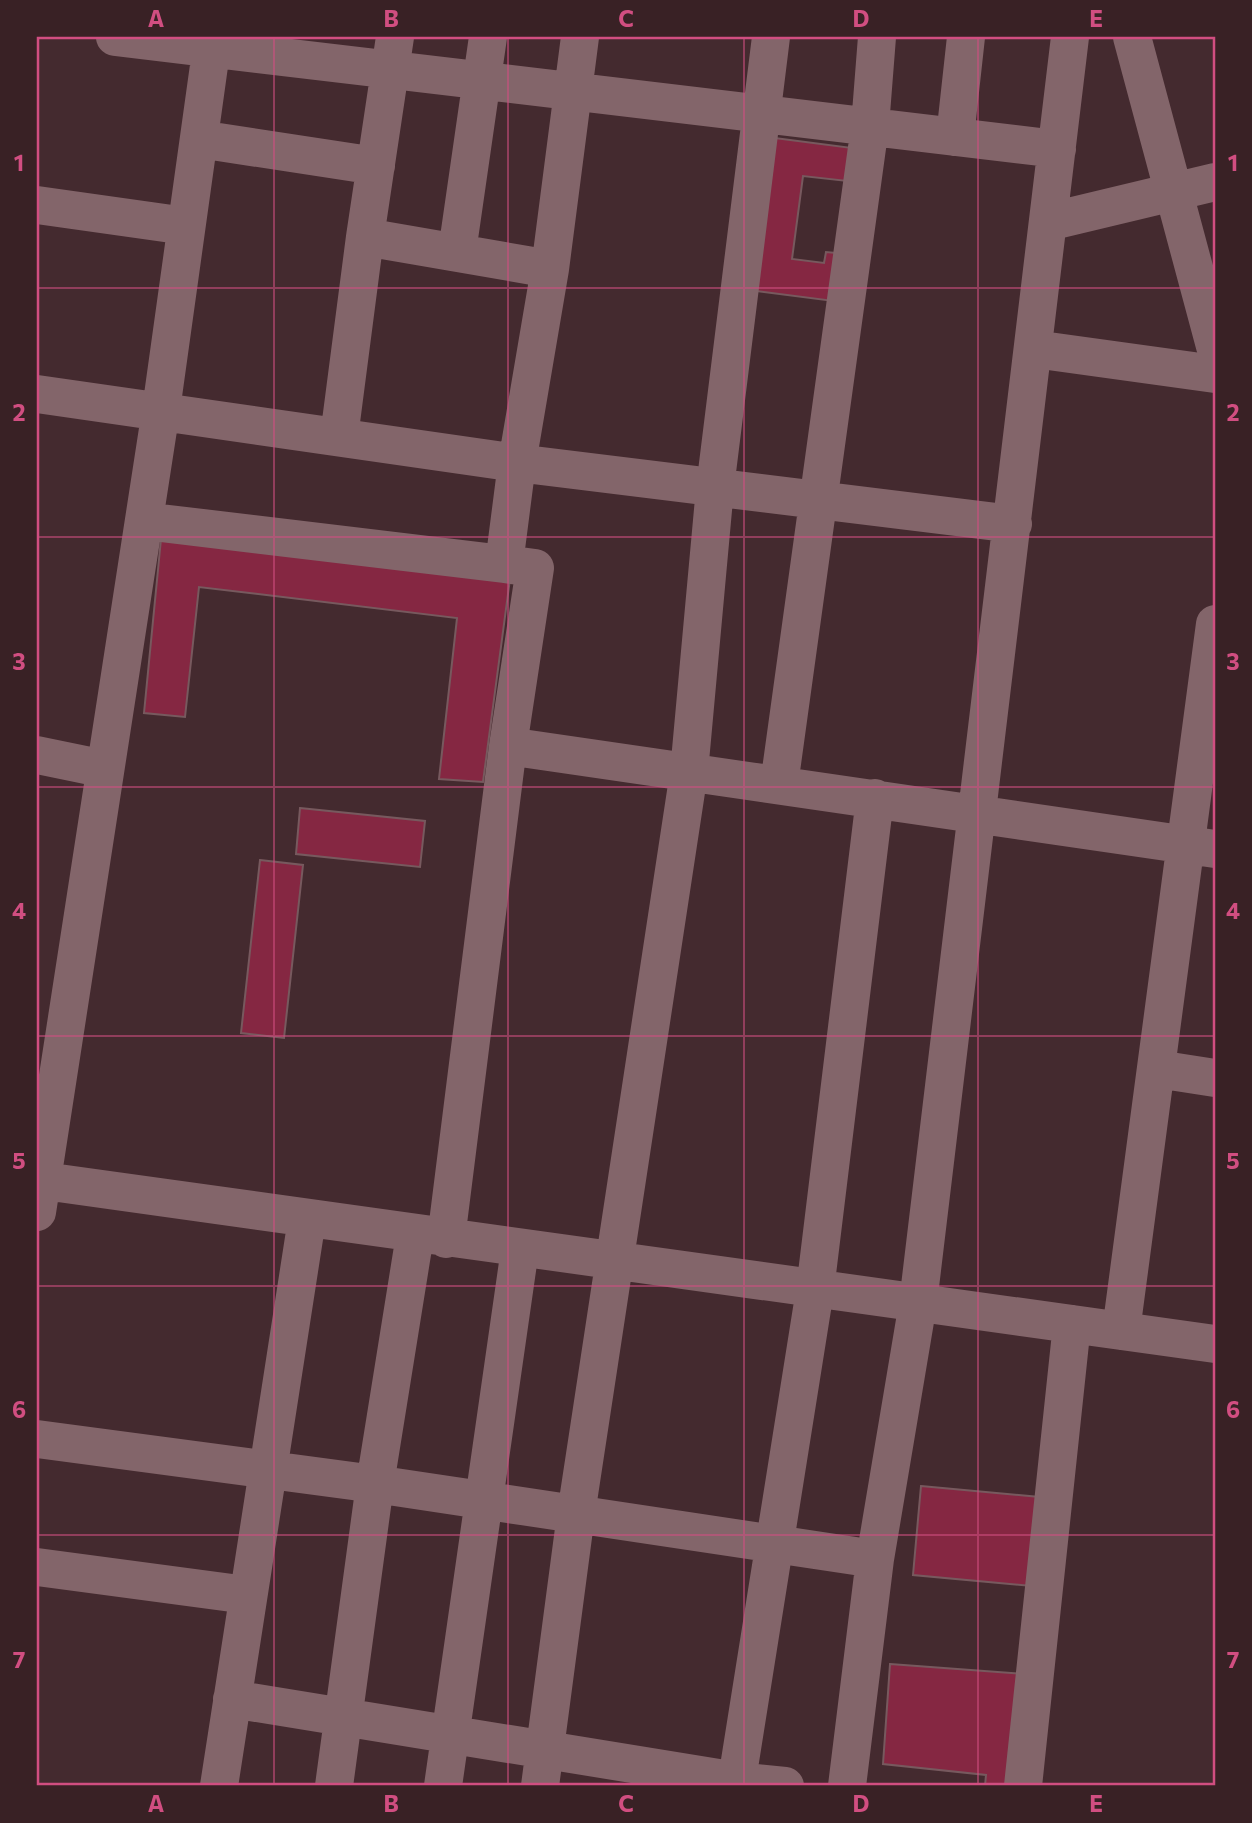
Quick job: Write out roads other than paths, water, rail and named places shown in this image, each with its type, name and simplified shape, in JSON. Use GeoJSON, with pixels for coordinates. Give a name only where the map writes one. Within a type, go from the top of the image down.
{"type":"FeatureCollection","features":[{"type":"Feature","properties":{"kind":"street"},"geometry":{"type":"LineString","coordinates":[[116,37],[393,52],[482,78],[1057,149]]}},
{"type":"Feature","properties":{"kind":"street"},"geometry":{"type":"LineString","coordinates":[[457,252],[488,37]]}},
{"type":"Feature","properties":{"kind":"street"},"geometry":{"type":"LineString","coordinates":[[504,564],[517,463],[550,269],[580,37]]}},
{"type":"Feature","properties":{"kind":"street"},"geometry":{"type":"LineString","coordinates":[[540,1786],[576,1514],[689,772],[715,488],[771,37]]}},
{"type":"Feature","properties":{"kind":"street"},"geometry":{"type":"LineString","coordinates":[[779,785],[870,126],[877,37]]}},
{"type":"Feature","properties":{"kind":"street"},"geometry":{"type":"LineString","coordinates":[[955,137],[966,37]]}},
{"type":"Feature","properties":{"kind":"street"},"geometry":{"type":"LineString","coordinates":[[847,1786],[875,1559],[918,1303],[1070,37]]}},
{"type":"Feature","properties":{"kind":"street"},"geometry":{"type":"LineString","coordinates":[[1132,37],[1215,346]]}},
{"type":"Feature","properties":{"kind":"street"},"geometry":{"type":"LineString","coordinates":[[212,42],[161,410],[38,1191],[307,1219],[1215,1344]]}},
{"type":"Feature","properties":{"kind":"street"},"geometry":{"type":"LineString","coordinates":[[339,437],[393,52]]}},
{"type":"Feature","properties":{"kind":"street"},"geometry":{"type":"LineString","coordinates":[[199,139],[376,166]]}},
{"type":"Feature","properties":{"kind":"street"},"geometry":{"type":"LineString","coordinates":[[1048,222],[1215,182]]}},
{"type":"Feature","properties":{"kind":"street"},"geometry":{"type":"LineString","coordinates":[[37,205],[186,226]]}},
{"type":"Feature","properties":{"kind":"street"},"geometry":{"type":"LineString","coordinates":[[365,237],[550,269]]}},
{"type":"Feature","properties":{"kind":"street"},"geometry":{"type":"LineString","coordinates":[[1034,349],[1215,374]]}},
{"type":"Feature","properties":{"kind":"street"},"geometry":{"type":"LineString","coordinates":[[37,394],[517,463],[1013,524]]}},
{"type":"Feature","properties":{"kind":"street"},"geometry":{"type":"LineString","coordinates":[[144,521],[535,568],[430,1237],[375,1484],[334,1786]]}},
{"type":"Feature","properties":{"kind":"street"},"geometry":{"type":"LineString","coordinates":[[1121,1331],[1157,1069],[1201,847],[1215,624]]}},
{"type":"Feature","properties":{"kind":"street"},"geometry":{"type":"LineString","coordinates":[[508,746],[1201,847]]}},
{"type":"Feature","properties":{"kind":"street"},"geometry":{"type":"LineString","coordinates":[[37,755],[105,769]]}},
{"type":"Feature","properties":{"kind":"street"},"geometry":{"type":"LineString","coordinates":[[737,1784],[815,1290],[875,798]]}},
{"type":"Feature","properties":{"kind":"street"},"geometry":{"type":"LineString","coordinates":[[1157,1069],[1215,1078]]}},
{"type":"Feature","properties":{"kind":"street"},"geometry":{"type":"LineString","coordinates":[[219,1786],[307,1219]]}},
{"type":"Feature","properties":{"kind":"street"},"geometry":{"type":"LineString","coordinates":[[443,1786],[486,1502],[520,1249]]}},
{"type":"Feature","properties":{"kind":"street"},"geometry":{"type":"LineString","coordinates":[[1023,1786],[1072,1324]]}},
{"type":"Feature","properties":{"kind":"street"},"geometry":{"type":"LineString","coordinates":[[37,1439],[375,1484],[875,1559]]}},
{"type":"Feature","properties":{"kind":"street"},"geometry":{"type":"LineString","coordinates":[[37,1567],[247,1595]]}},
{"type":"Feature","properties":{"kind":"street"},"geometry":{"type":"LineString","coordinates":[[232,1699],[344,1719],[546,1748],[737,1784],[785,1786]]}}]}
